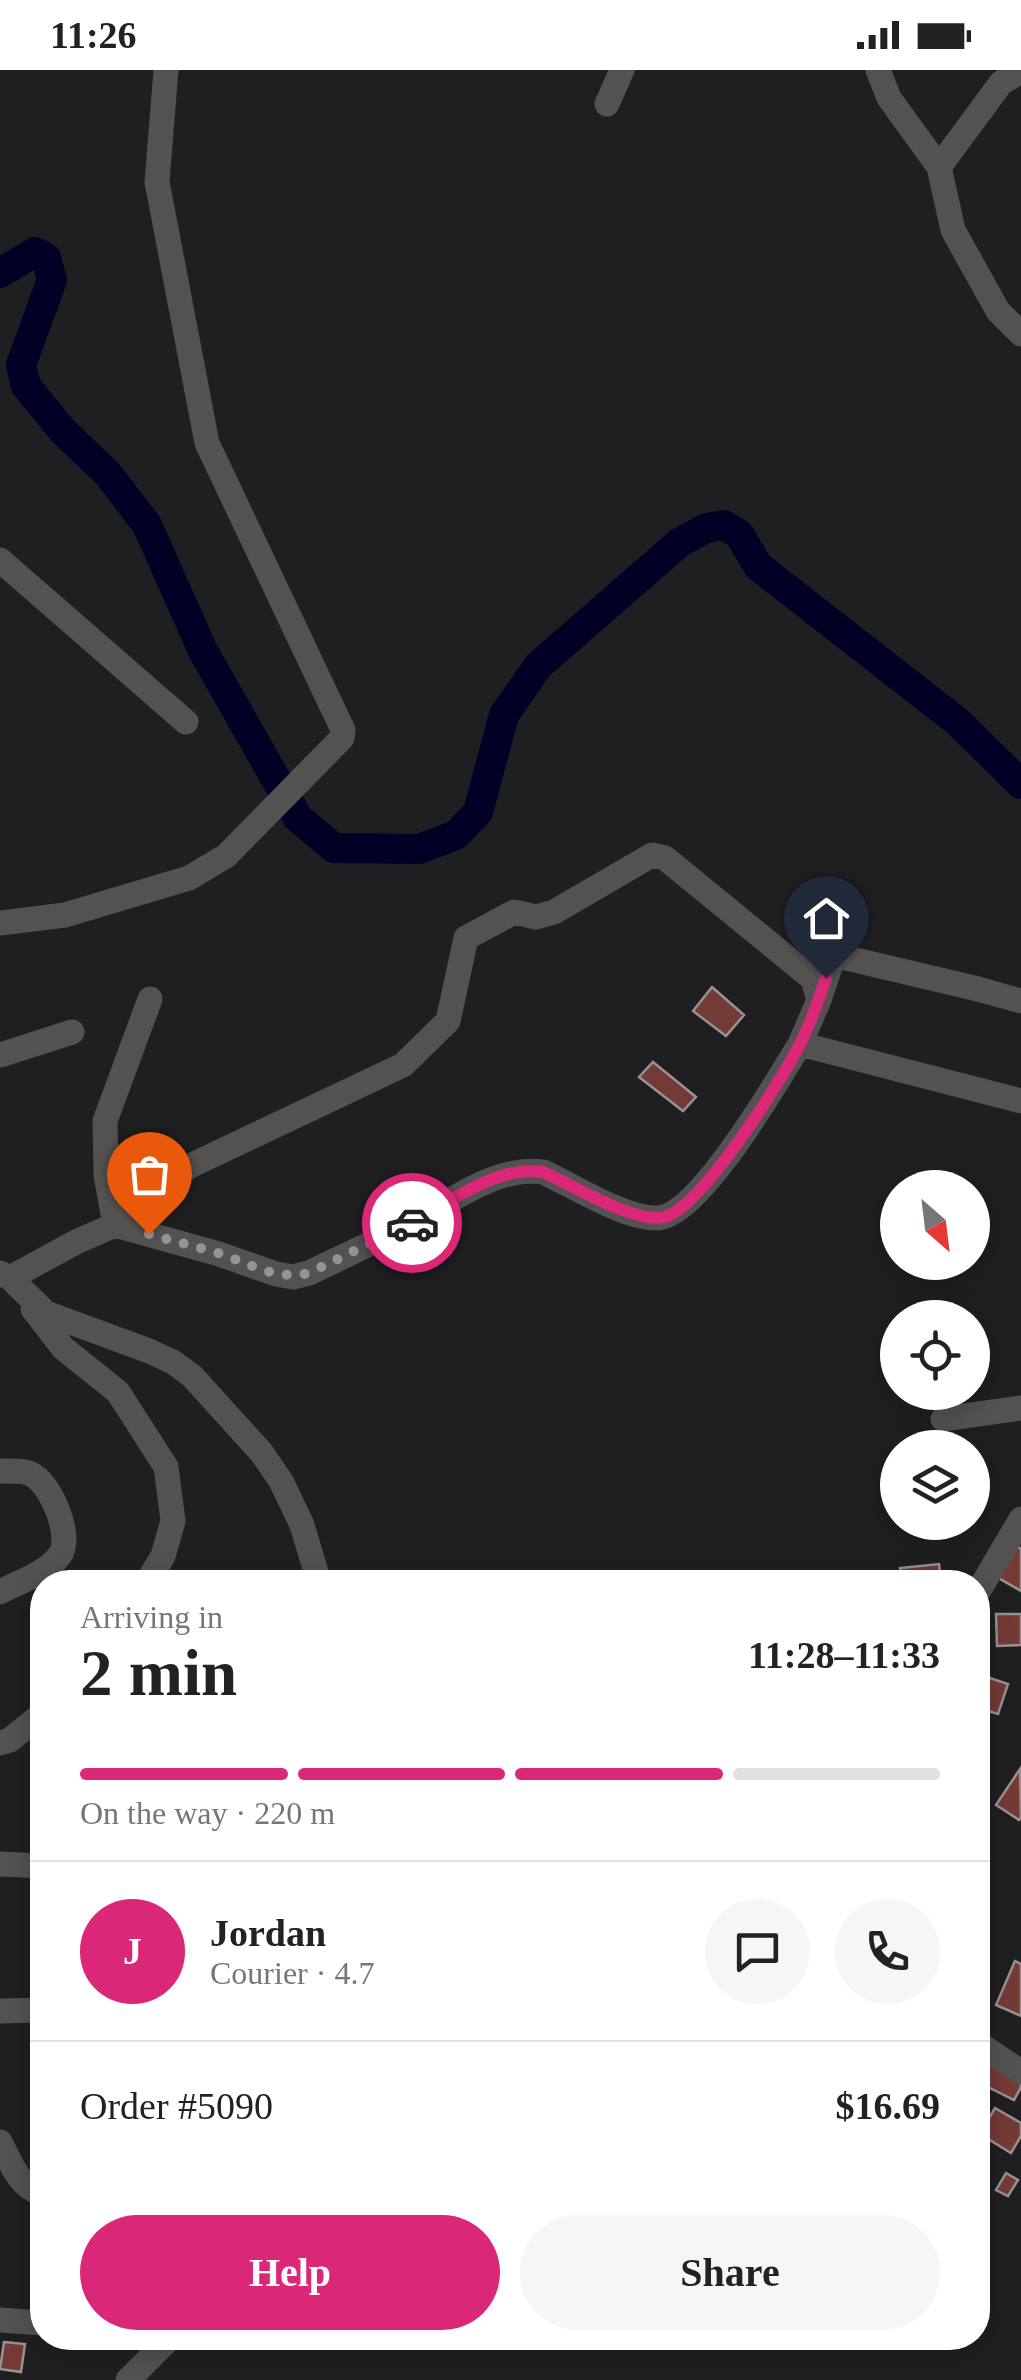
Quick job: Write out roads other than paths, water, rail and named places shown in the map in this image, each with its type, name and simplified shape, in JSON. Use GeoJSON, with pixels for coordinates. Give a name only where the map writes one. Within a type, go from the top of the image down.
{"type":"FeatureCollection","features":[{"type":"Feature","properties":{"kind":"street"},"geometry":{"type":"LineString","coordinates":[[0,923],[65,915],[190,878],[226,856],[342,738],[343,730],[207,443],[157,182],[166,70]]}},
{"type":"Feature","properties":{"kind":"street"},"geometry":{"type":"LineString","coordinates":[[607,104],[622,70]]}},
{"type":"Feature","properties":{"kind":"street"},"geometry":{"type":"LineString","coordinates":[[878,70],[890,98],[938,167],[952,230],[998,311],[1021,334]]}},
{"type":"Feature","properties":{"kind":"street"},"geometry":{"type":"LineString","coordinates":[[938,167],[1001,83],[1021,71]]}},
{"type":"Feature","properties":{"kind":"street"},"geometry":{"type":"LineString","coordinates":[[0,560],[186,722]]}},
{"type":"Feature","properties":{"kind":"street"},"geometry":{"type":"LineString","coordinates":[[3,1272],[114,1225],[149,1192],[192,1165],[403,1065],[448,1021],[466,938],[514,912],[536,917],[554,912],[652,855],[665,858],[813,979],[819,1000]]}},
{"type":"Feature","properties":{"kind":"street"},"geometry":{"type":"LineString","coordinates":[[114,1225],[293,1277],[309,1273],[510,1173],[543,1172],[626,1212],[662,1218],[675,1214],[694,1197],[756,1116],[800,1044],[834,955],[1021,1001]]}},
{"type":"Feature","properties":{"kind":"street"},"geometry":{"type":"LineString","coordinates":[[114,1225],[106,1175],[105,1121],[150,998]]}},
{"type":"Feature","properties":{"kind":"street"},"geometry":{"type":"LineString","coordinates":[[0,1054],[72,1032]]}},
{"type":"Feature","properties":{"kind":"street"},"geometry":{"type":"LineString","coordinates":[[800,1044],[1021,1101]]}},
{"type":"Feature","properties":{"kind":"street"},"geometry":{"type":"LineString","coordinates":[[3,1272],[63,1348],[118,1392],[166,1467],[172,1520],[154,1570]]}},
{"type":"Feature","properties":{"kind":"street"},"geometry":{"type":"LineString","coordinates":[[3,1272],[46,1313],[149,1351],[192,1376],[261,1452],[281,1481],[302,1525],[315,1570]]}},
{"type":"Feature","properties":{"kind":"street"},"geometry":{"type":"LineString","coordinates":[[942,1420],[1021,1408]]}},
{"type":"Feature","properties":{"kind":"street"},"geometry":{"type":"LineString","coordinates":[[0,1471],[30,1472],[43,1483],[56,1505],[66,1540],[62,1554],[42,1570]]}},
{"type":"Feature","properties":{"kind":"street"},"geometry":{"type":"LineString","coordinates":[[990,1572],[1021,1519]]}},
{"type":"Feature","properties":{"kind":"street"},"geometry":{"type":"LineString","coordinates":[[0,1592],[30,1576]]}},
{"type":"Feature","properties":{"kind":"street"},"geometry":{"type":"LineString","coordinates":[[0,1743],[30,1724]]}},
{"type":"Feature","properties":{"kind":"street"},"geometry":{"type":"LineString","coordinates":[[0,1864],[30,1865]]}},
{"type":"Feature","properties":{"kind":"street"},"geometry":{"type":"LineString","coordinates":[[0,2010],[30,2010]]}},
{"type":"Feature","properties":{"kind":"street"},"geometry":{"type":"LineString","coordinates":[[990,2051],[1021,2072]]}},
{"type":"Feature","properties":{"kind":"street"},"geometry":{"type":"LineString","coordinates":[[0,2142],[16,2174],[30,2189]]}},
{"type":"Feature","properties":{"kind":"street"},"geometry":{"type":"LineString","coordinates":[[0,2320],[30,2321]]}},
{"type":"Feature","properties":{"kind":"street"},"geometry":{"type":"LineString","coordinates":[[128,2380],[158,2350]]}},
{"type":"Feature","properties":{"kind":"waterway"},"geometry":{"type":"LineString","coordinates":[[0,273],[35,252],[46,258],[52,280],[21,365],[26,386],[63,431],[108,474],[147,525],[203,651],[298,818],[334,848],[419,849],[456,835],[478,812],[504,715],[538,666],[679,543],[706,528],[724,525],[739,534],[758,566],[958,722],[1021,784]]}}]}
